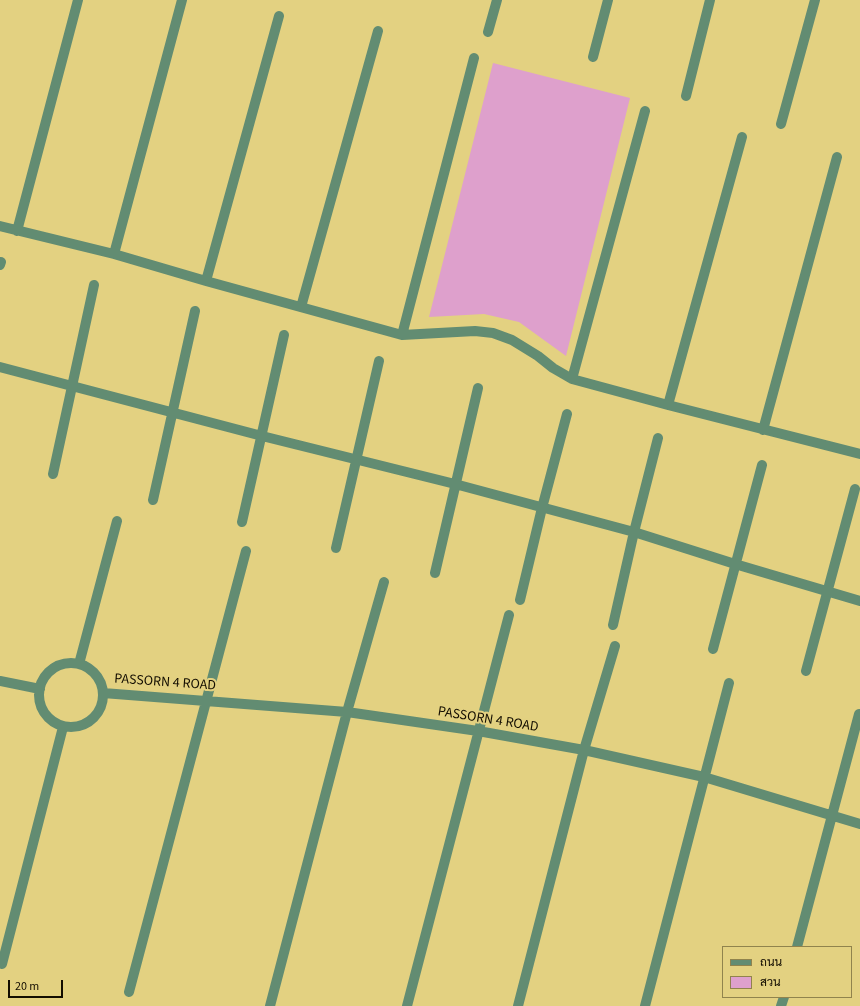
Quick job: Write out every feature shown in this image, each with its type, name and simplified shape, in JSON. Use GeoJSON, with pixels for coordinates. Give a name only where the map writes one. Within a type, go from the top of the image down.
{"type":"FeatureCollection","features":[{"type":"Feature","properties":{"kind":"street"},"geometry":{"type":"LineString","coordinates":[[17,231],[78,0]]}},
{"type":"Feature","properties":{"kind":"street"},"geometry":{"type":"LineString","coordinates":[[114,254],[182,0]]}},
{"type":"Feature","properties":{"kind":"street"},"geometry":{"type":"LineString","coordinates":[[488,32],[497,0]]}},
{"type":"Feature","properties":{"kind":"street"},"geometry":{"type":"LineString","coordinates":[[593,57],[608,0]]}},
{"type":"Feature","properties":{"kind":"street"},"geometry":{"type":"LineString","coordinates":[[686,96],[710,0]]}},
{"type":"Feature","properties":{"kind":"street"},"geometry":{"type":"LineString","coordinates":[[782,124],[815,0]]}},
{"type":"Feature","properties":{"kind":"street"},"geometry":{"type":"LineString","coordinates":[[206,281],[279,16]]}},
{"type":"Feature","properties":{"kind":"street"},"geometry":{"type":"LineString","coordinates":[[301,307],[378,31]]}},
{"type":"Feature","properties":{"kind":"street"},"geometry":{"type":"LineString","coordinates":[[402,335],[474,58]]}},
{"type":"Feature","properties":{"kind":"street"},"geometry":{"type":"LineString","coordinates":[[572,378],[645,111]]}},
{"type":"Feature","properties":{"kind":"street"},"geometry":{"type":"LineString","coordinates":[[668,405],[742,137]]}},
{"type":"Feature","properties":{"kind":"street"},"geometry":{"type":"LineString","coordinates":[[763,430],[837,157]]}},
{"type":"Feature","properties":{"kind":"street"},"geometry":{"type":"LineString","coordinates":[[0,226],[114,254],[402,335],[475,331],[493,333],[512,340],[538,356],[553,368],[572,378],[668,405],[860,454]]}},
{"type":"Feature","properties":{"kind":"street"},"geometry":{"type":"LineString","coordinates":[[53,474],[94,285]]}},
{"type":"Feature","properties":{"kind":"street"},"geometry":{"type":"LineString","coordinates":[[153,500],[195,311]]}},
{"type":"Feature","properties":{"kind":"street"},"geometry":{"type":"LineString","coordinates":[[242,522],[284,335]]}},
{"type":"Feature","properties":{"kind":"street"},"geometry":{"type":"LineString","coordinates":[[336,548],[379,361]]}},
{"type":"Feature","properties":{"kind":"street"},"geometry":{"type":"LineString","coordinates":[[0,367],[262,436],[455,484],[634,532],[860,601]]}},
{"type":"Feature","properties":{"kind":"street"},"geometry":{"type":"LineString","coordinates":[[435,573],[478,388]]}},
{"type":"Feature","properties":{"kind":"street"},"geometry":{"type":"LineString","coordinates":[[520,600],[542,508],[567,414]]}},
{"type":"Feature","properties":{"kind":"street"},"geometry":{"type":"LineString","coordinates":[[613,625],[634,532],[658,438]]}},
{"type":"Feature","properties":{"kind":"street"},"geometry":{"type":"LineString","coordinates":[[713,649],[762,465]]}},
{"type":"Feature","properties":{"kind":"street"},"geometry":{"type":"LineString","coordinates":[[806,672],[855,489]]}},
{"type":"Feature","properties":{"kind":"street"},"geometry":{"type":"LineString","coordinates":[[79,664],[116,521]]}},
{"type":"Feature","properties":{"kind":"street"},"geometry":{"type":"LineString","coordinates":[[129,992],[246,551]]}},
{"type":"Feature","properties":{"kind":"street"},"geometry":{"type":"LineString","coordinates":[[270,1006],[347,712],[384,582]]}},
{"type":"Feature","properties":{"kind":"street"},"geometry":{"type":"LineString","coordinates":[[407,1006],[509,616]]}},
{"type":"Feature","properties":{"kind":"street"},"geometry":{"type":"LineString","coordinates":[[518,1006],[584,750],[615,646]]}},
{"type":"Feature","properties":{"kind":"street"},"geometry":{"type":"LineString","coordinates":[[69,663],[79,664],[96,674],[101,683],[103,693],[102,703],[99,712],[92,720],[74,728],[63,727],[54,723],[47,717],[39,699],[40,689],[43,679],[50,671],[59,665],[69,663]]}},
{"type":"Feature","properties":{"kind":"street"},"geometry":{"type":"LineString","coordinates":[[0,681],[40,689]]}},
{"type":"Feature","properties":{"kind":"street"},"geometry":{"type":"LineString","coordinates":[[646,1006],[729,683]]}},
{"type":"Feature","properties":{"kind":"street","name":"PASSORN 4 ROAD"},"geometry":{"type":"LineString","coordinates":[[103,693],[347,712],[478,731],[584,750],[704,777],[860,824]]}},
{"type":"Feature","properties":{"kind":"street"},"geometry":{"type":"LineString","coordinates":[[797,946],[859,714]]}},
{"type":"Feature","properties":{"kind":"street"},"geometry":{"type":"LineString","coordinates":[[2,964],[63,727]]}},
{"type":"Feature","properties":{"kind":"green space"},"geometry":{"type":"Polygon","coordinates":[[[493,63],[630,98],[566,356],[519,322],[484,314],[429,317],[493,63]]]}}]}
